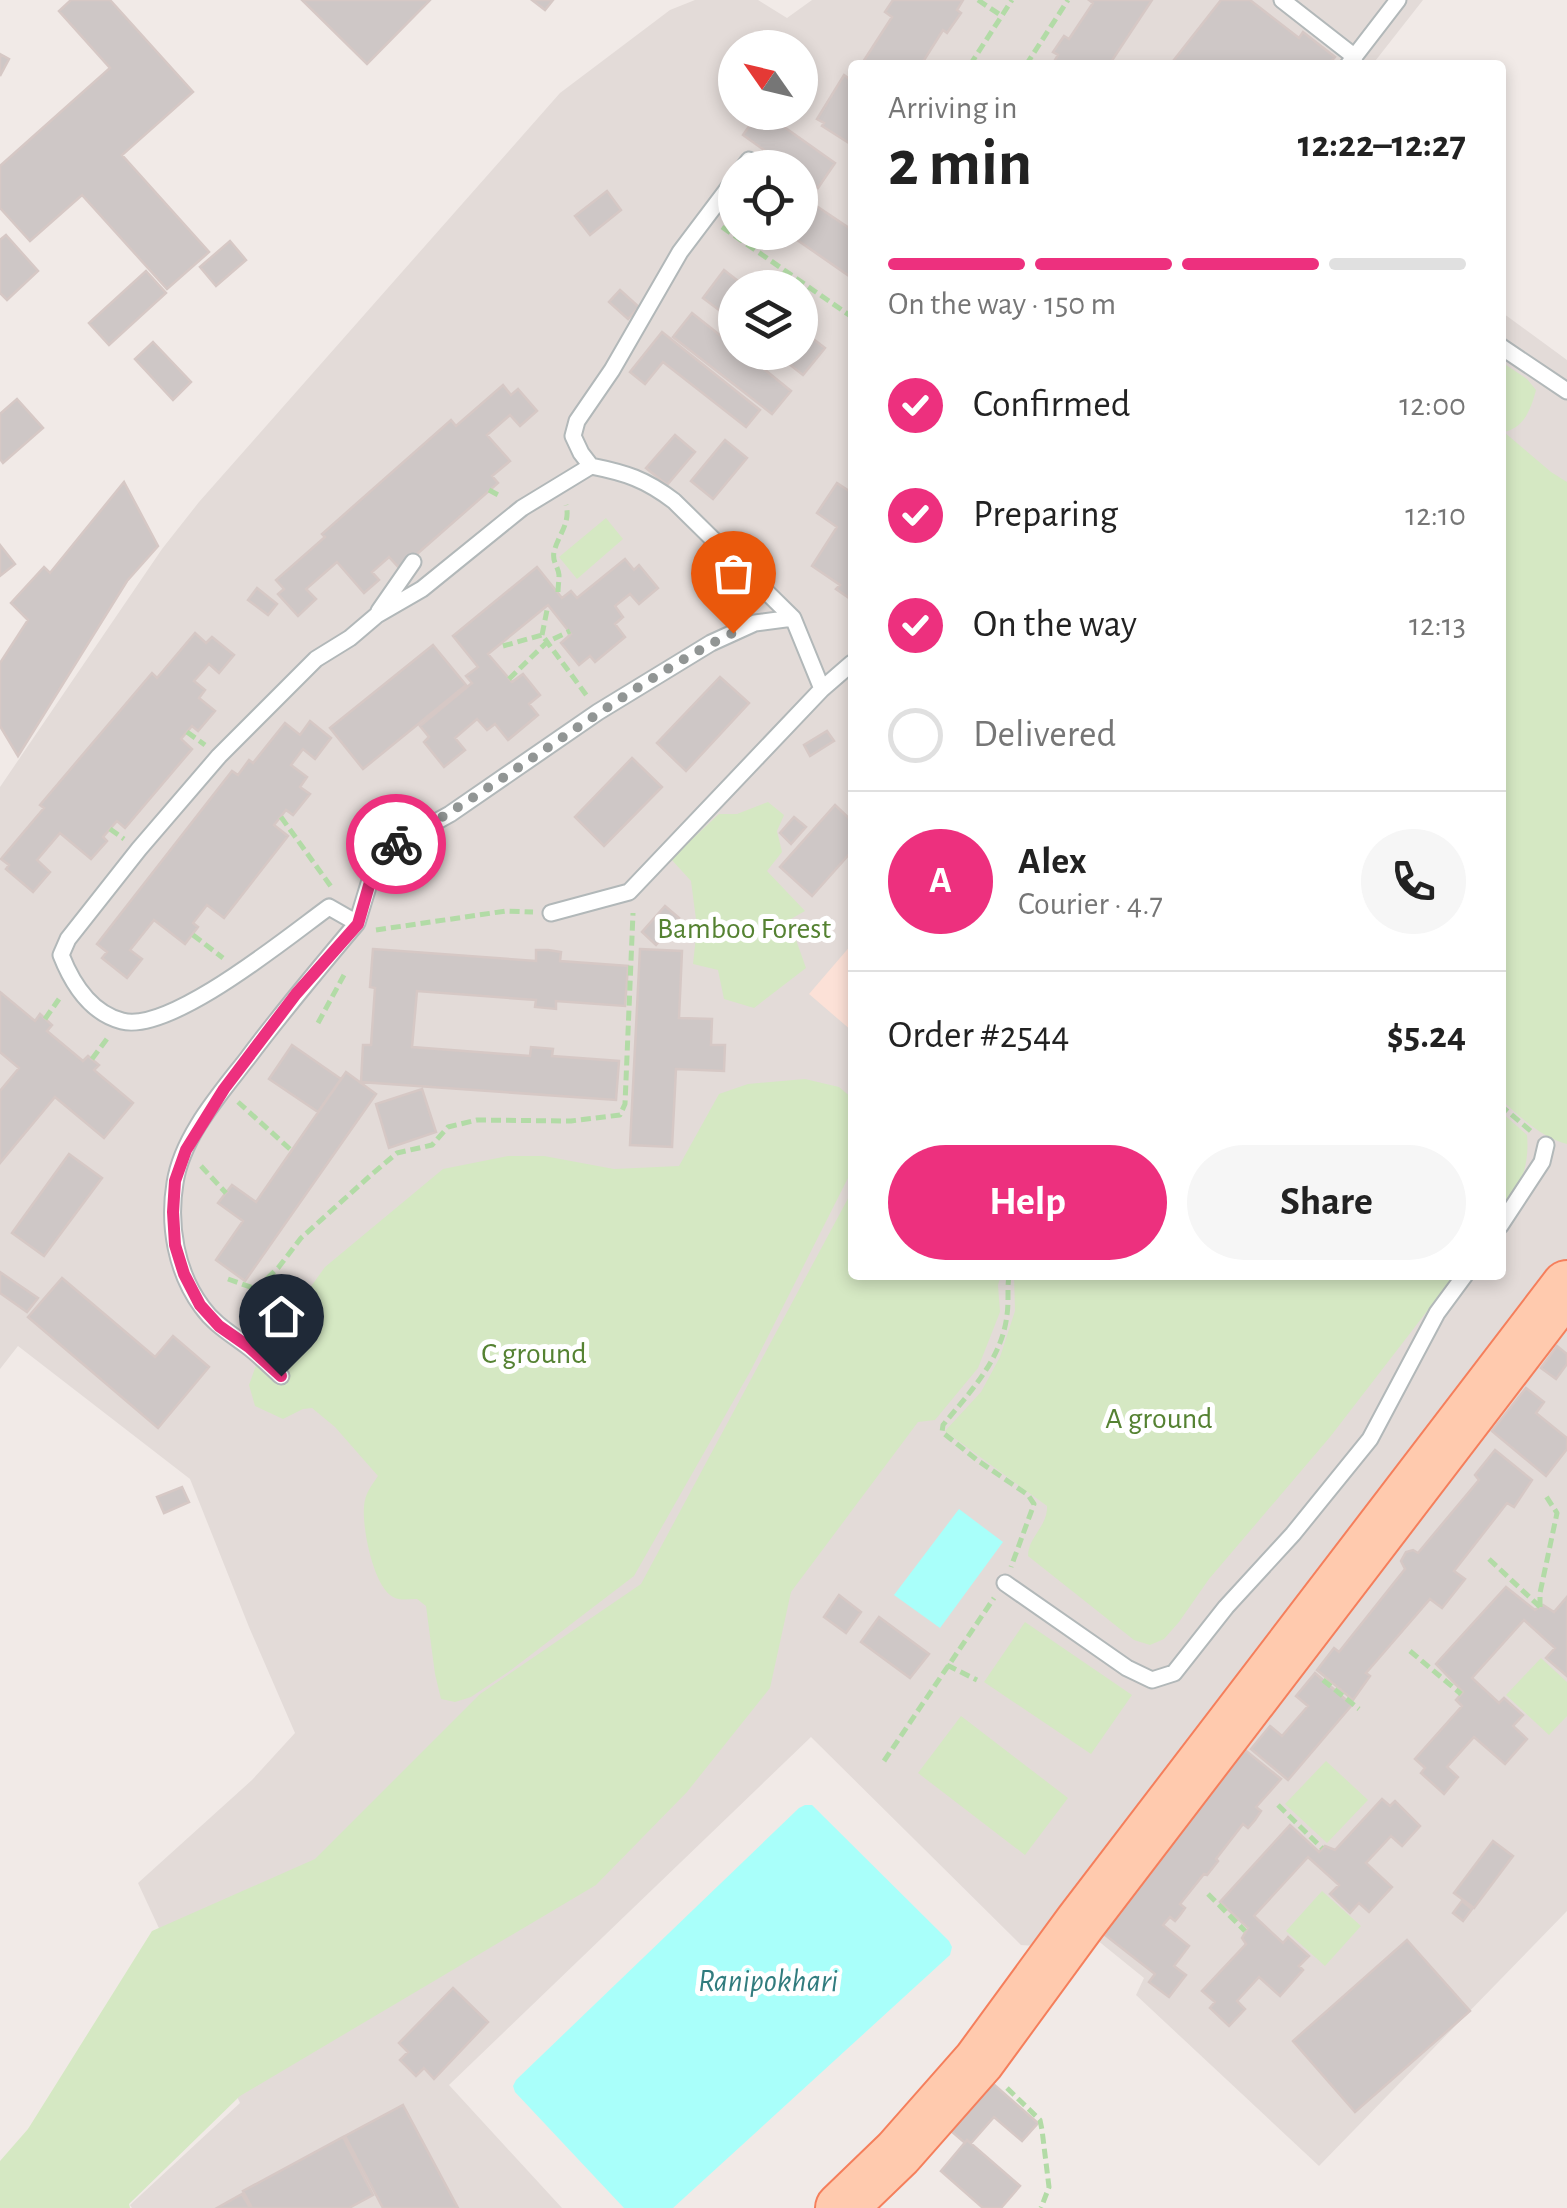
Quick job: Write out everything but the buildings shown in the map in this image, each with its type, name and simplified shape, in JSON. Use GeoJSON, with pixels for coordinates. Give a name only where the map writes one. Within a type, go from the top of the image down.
{"type":"FeatureCollection","features":[{"type":"Feature","properties":{"kind":"main road"},"geometry":{"type":"LineString","coordinates":[[842,2208],[898,2153],[980,2061],[1080,1924],[1567,1286]]}},
{"type":"Feature","properties":{"kind":"lane"},"geometry":{"type":"LineString","coordinates":[[1282,0],[1350,60]]}},
{"type":"Feature","properties":{"kind":"lane"},"geometry":{"type":"LineString","coordinates":[[1352,60],[1398,0]]}},
{"type":"Feature","properties":{"kind":"lane"},"geometry":{"type":"LineString","coordinates":[[718,202],[680,252],[596,396],[577,421],[573,436],[591,466],[636,476],[674,501],[793,618],[822,690]]}},
{"type":"Feature","properties":{"kind":"lane"},"geometry":{"type":"LineString","coordinates":[[1506,350],[1567,391]]}},
{"type":"Feature","properties":{"kind":"lane"},"geometry":{"type":"LineString","coordinates":[[360,931],[329,908],[241,972],[170,1013],[135,1022],[120,1021],[93,1006],[71,980],[61,955],[68,939],[104,893],[219,756],[316,659],[377,615],[422,589],[522,508],[591,466]]}},
{"type":"Feature","properties":{"kind":"lane"},"geometry":{"type":"LineString","coordinates":[[377,615],[413,562]]}},
{"type":"Feature","properties":{"kind":"lane"},"geometry":{"type":"LineString","coordinates":[[281,1376],[219,1326],[200,1305],[175,1245],[175,1181],[186,1150],[224,1089],[296,994],[360,931],[378,854],[450,814],[598,712],[711,643],[755,624],[793,618]]}},
{"type":"Feature","properties":{"kind":"lane"},"geometry":{"type":"LineString","coordinates":[[551,914],[629,892],[848,667]]}},
{"type":"Feature","properties":{"kind":"lane"},"geometry":{"type":"LineString","coordinates":[[1506,1217],[1542,1162],[1546,1145]]}},
{"type":"Feature","properties":{"kind":"lane"},"geometry":{"type":"LineString","coordinates":[[1005,1583],[1126,1668],[1152,1680],[1174,1672],[1370,1439],[1437,1313],[1460,1280]]}},
{"type":"Feature","properties":{"kind":"path"},"geometry":{"type":"LineString","coordinates":[[978,0],[1002,16]]}},
{"type":"Feature","properties":{"kind":"path"},"geometry":{"type":"LineString","coordinates":[[973,60],[1012,0]]}},
{"type":"Feature","properties":{"kind":"path"},"geometry":{"type":"LineString","coordinates":[[1029,60],[1068,0]]}},
{"type":"Feature","properties":{"kind":"path"},"geometry":{"type":"LineString","coordinates":[[707,217],[848,314]]}},
{"type":"Feature","properties":{"kind":"path"},"geometry":{"type":"LineString","coordinates":[[558,485],[568,512],[554,551],[558,592]]}},
{"type":"Feature","properties":{"kind":"path"},"geometry":{"type":"LineString","coordinates":[[546,610],[542,635],[598,712]]}},
{"type":"Feature","properties":{"kind":"path"},"geometry":{"type":"LineString","coordinates":[[509,679],[547,642],[570,632]]}},
{"type":"Feature","properties":{"kind":"path"},"geometry":{"type":"LineString","coordinates":[[502,646],[542,635]]}},
{"type":"Feature","properties":{"kind":"path"},"geometry":{"type":"LineString","coordinates":[[281,816],[360,931],[506,911],[551,914]]}},
{"type":"Feature","properties":{"kind":"path"},"geometry":{"type":"LineString","coordinates":[[228,1279],[256,1289],[301,1238],[371,1175],[397,1154],[432,1145],[448,1127],[477,1120],[571,1121],[620,1115],[624,1104],[632,956],[633,912],[629,892]]}},
{"type":"Feature","properties":{"kind":"path"},"geometry":{"type":"LineString","coordinates":[[193,934],[241,972]]}},
{"type":"Feature","properties":{"kind":"path"},"geometry":{"type":"LineString","coordinates":[[318,1023],[346,971]]}},
{"type":"Feature","properties":{"kind":"path"},"geometry":{"type":"LineString","coordinates":[[46,1019],[59,999]]}},
{"type":"Feature","properties":{"kind":"path"},"geometry":{"type":"LineString","coordinates":[[224,1089],[291,1150]]}},
{"type":"Feature","properties":{"kind":"path"},"geometry":{"type":"LineString","coordinates":[[186,1150],[226,1193]]}},
{"type":"Feature","properties":{"kind":"path"},"geometry":{"type":"LineString","coordinates":[[884,1761],[1005,1583],[1034,1504],[1028,1495],[942,1432],[943,1424],[985,1375],[1008,1315],[1009,1280]]}},
{"type":"Feature","properties":{"kind":"path"},"geometry":{"type":"LineString","coordinates":[[1490,1560],[1540,1606],[1557,1512],[1544,1492]]}},
{"type":"Feature","properties":{"kind":"path"},"geometry":{"type":"LineString","coordinates":[[1410,1651],[1460,1694]]}},
{"type":"Feature","properties":{"kind":"path"},"geometry":{"type":"LineString","coordinates":[[947,1665],[977,1680]]}},
{"type":"Feature","properties":{"kind":"path"},"geometry":{"type":"LineString","coordinates":[[1323,1680],[1359,1709]]}},
{"type":"Feature","properties":{"kind":"path"},"geometry":{"type":"LineString","coordinates":[[1278,1805],[1322,1848]]}},
{"type":"Feature","properties":{"kind":"path"},"geometry":{"type":"LineString","coordinates":[[1208,1894],[1245,1931]]}},
{"type":"Feature","properties":{"kind":"path"},"geometry":{"type":"LineString","coordinates":[[980,2061],[1040,2120],[1049,2187],[1041,2208]]}},
{"type":"Feature","properties":{"kind":"shaded area"},"geometry":{"type":"Polygon","coordinates":[[[695,0],[758,0],[787,18],[812,0],[1423,0],[1376,60],[848,60],[848,1280],[1506,1280],[1506,315],[1567,360],[1567,1271],[1087,1870],[1035,1946],[1021,1945],[811,1737],[449,2085],[562,2208],[130,2205],[240,2103],[138,1883],[252,1780],[295,1733],[190,1479],[18,1346],[0,1369],[0,787],[162,549],[199,502],[560,93],[670,10],[695,0]]]}},
{"type":"Feature","properties":{"kind":"shaded area"},"geometry":{"type":"Polygon","coordinates":[[[1567,1315],[1567,1911],[1319,2166],[1136,1995],[1144,1978],[1086,1931],[1567,1315]]]}},
{"type":"Feature","properties":{"kind":"green space"},"geometry":{"type":"Polygon","coordinates":[[[1506,365],[1536,390],[1529,411],[1506,431],[1506,365]]]}},
{"type":"Feature","properties":{"kind":"green space"},"geometry":{"type":"Polygon","coordinates":[[[1506,434],[1567,482],[1567,1144],[1523,1119],[1506,1104],[1506,434]]]}},
{"type":"Feature","properties":{"kind":"green space"},"geometry":{"type":"Polygon","coordinates":[[[606,518],[623,539],[577,579],[559,557],[606,518]]]}},
{"type":"Feature","properties":{"kind":"green space","name":"Bamboo Forest"},"geometry":{"type":"Polygon","coordinates":[[[768,802],[784,815],[777,831],[782,852],[767,871],[805,911],[789,920],[806,968],[754,1008],[724,999],[718,970],[693,964],[697,927],[691,881],[671,859],[719,814],[737,814],[768,802]]]}},
{"type":"Feature","properties":{"kind":"green space","name":"C ground"},"geometry":{"type":"Polygon","coordinates":[[[805,1079],[839,1087],[848,1095],[848,1178],[751,1370],[634,1576],[471,1697],[455,1702],[441,1699],[426,1606],[417,1599],[396,1598],[386,1591],[370,1555],[364,1506],[378,1476],[335,1427],[312,1408],[283,1419],[255,1406],[249,1385],[258,1360],[325,1267],[443,1169],[508,1156],[544,1156],[614,1169],[679,1166],[719,1094],[748,1084],[805,1079]]]}},
{"type":"Feature","properties":{"kind":"green space"},"geometry":{"type":"Polygon","coordinates":[[[1506,1116],[1527,1135],[1527,1158],[1506,1207],[1506,1116]]]}},
{"type":"Feature","properties":{"kind":"green space"},"geometry":{"type":"Polygon","coordinates":[[[848,1198],[848,1280],[1000,1280],[1000,1312],[978,1368],[935,1420],[918,1422],[791,1592],[770,1688],[687,1792],[596,1885],[240,2096],[129,2204],[130,2208],[0,2208],[0,2161],[28,2129],[152,1931],[315,1859],[480,1694],[641,1584],[848,1198]]]}},
{"type":"Feature","properties":{"kind":"green space","name":"A ground"},"geometry":{"type":"Polygon","coordinates":[[[1014,1280],[1451,1280],[1330,1437],[1209,1579],[1179,1622],[1164,1639],[1150,1645],[1134,1640],[1028,1556],[1047,1506],[945,1431],[981,1392],[1000,1357],[1015,1311],[1014,1280]]]}},
{"type":"Feature","properties":{"kind":"green space"},"geometry":{"type":"Polygon","coordinates":[[[1025,1622],[1132,1695],[1091,1754],[984,1682],[1025,1622]]]}},
{"type":"Feature","properties":{"kind":"green space"},"geometry":{"type":"Polygon","coordinates":[[[1541,1658],[1567,1682],[1567,1716],[1549,1735],[1506,1695],[1541,1658]]]}},
{"type":"Feature","properties":{"kind":"green space"},"geometry":{"type":"Polygon","coordinates":[[[961,1716],[1068,1798],[1025,1855],[918,1773],[961,1716]]]}},
{"type":"Feature","properties":{"kind":"green space"},"geometry":{"type":"Polygon","coordinates":[[[1326,1761],[1368,1800],[1327,1843],[1285,1804],[1326,1761]]]}},
{"type":"Feature","properties":{"kind":"green space"},"geometry":{"type":"Polygon","coordinates":[[[1322,1891],[1361,1926],[1325,1966],[1286,1931],[1322,1891]]]}},
{"type":"Feature","properties":{"kind":"sand"},"geometry":{"type":"Polygon","coordinates":[[[848,949],[848,1028],[809,994],[848,949]]]}},
{"type":"Feature","properties":{"kind":"water"},"geometry":{"type":"Polygon","coordinates":[[[959,1509],[1003,1542],[940,1628],[894,1595],[959,1509]]]}},
{"type":"Feature","properties":{"kind":"water","name":"Ranipokhari"},"geometry":{"type":"Polygon","coordinates":[[[805,1805],[812,1805],[949,1941],[950,1955],[673,2208],[624,2208],[513,2086],[805,1805]]]}},
{"type":"Feature","properties":{"kind":"way so far"},"geometry":{"type":"LineString","coordinates":[[396,844],[450,814],[598,712],[733,633]]}},
{"type":"Feature","properties":{"kind":"route"},"geometry":{"type":"LineString","coordinates":[[281,1376],[219,1326],[200,1305],[175,1245],[175,1181],[186,1150],[224,1089],[296,994],[358,924],[378,854],[396,844]]}}]}
